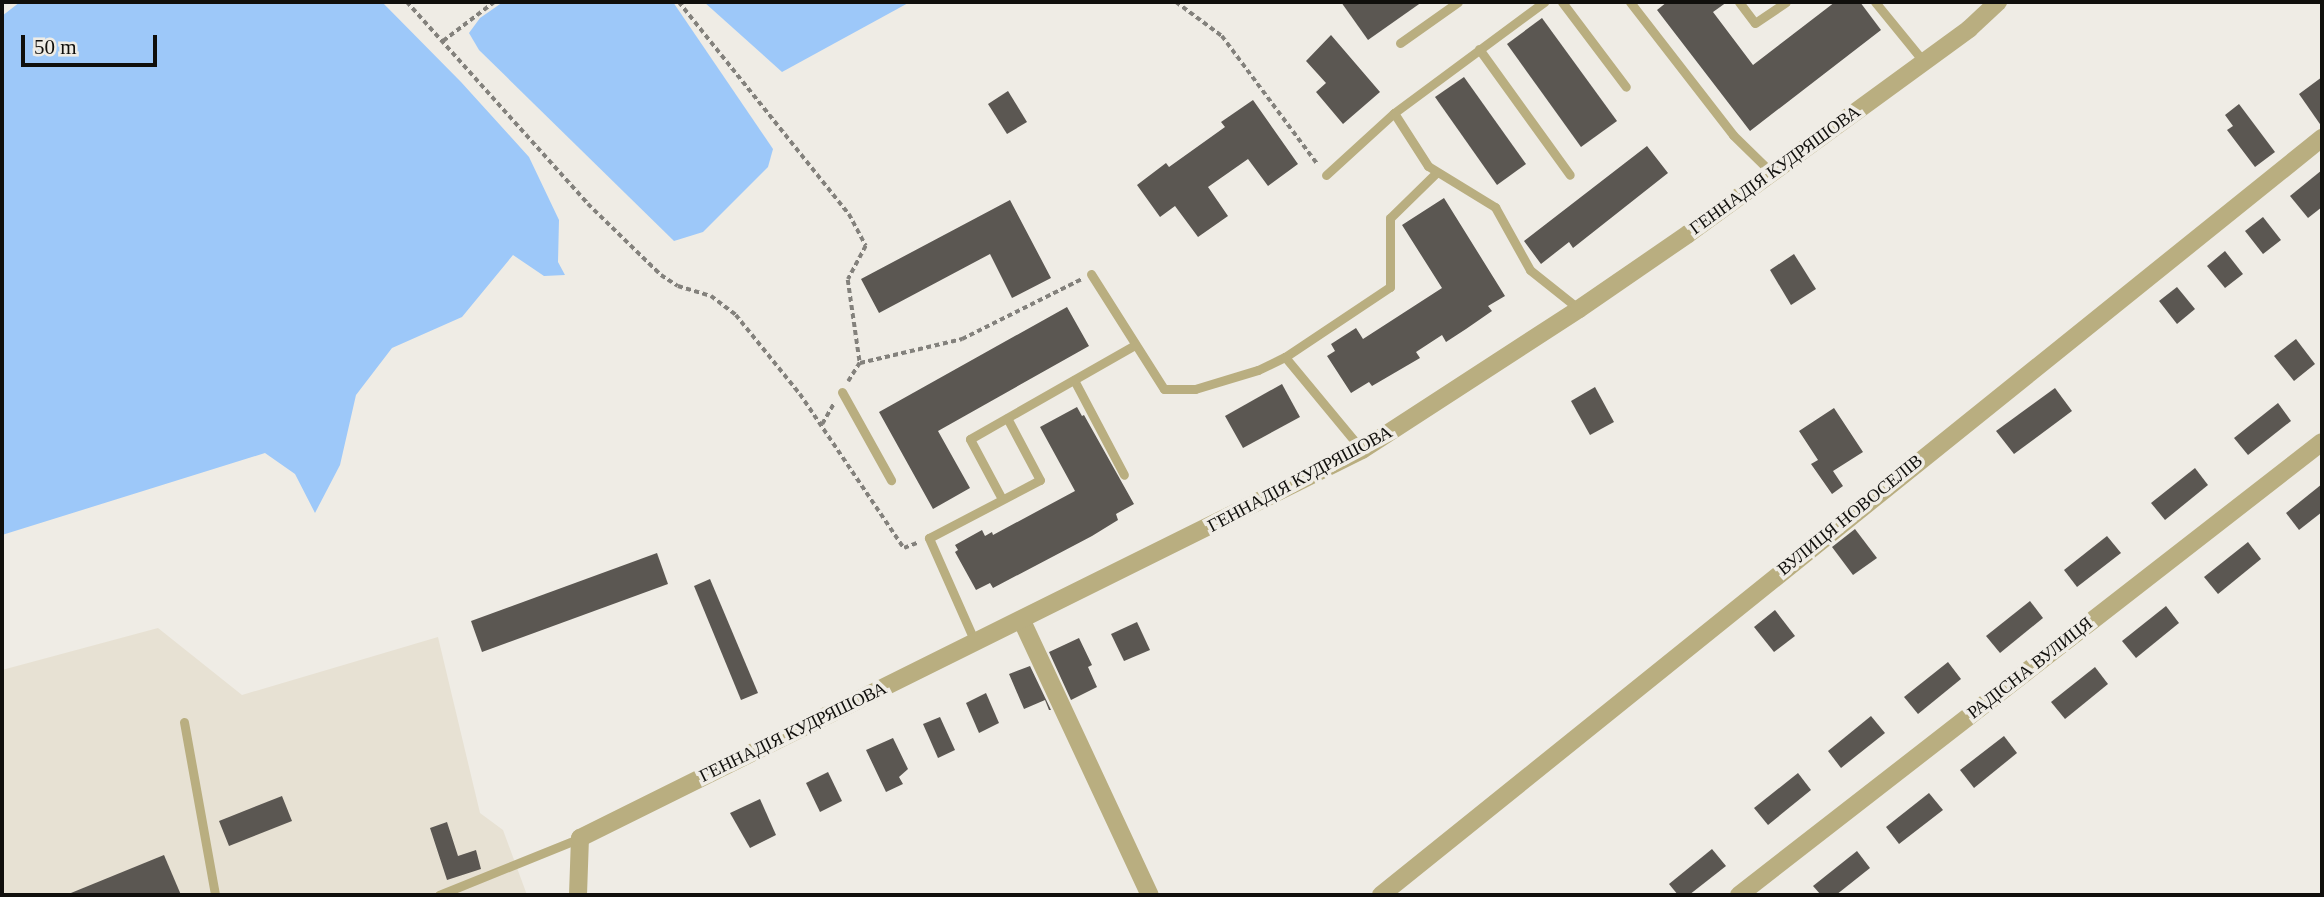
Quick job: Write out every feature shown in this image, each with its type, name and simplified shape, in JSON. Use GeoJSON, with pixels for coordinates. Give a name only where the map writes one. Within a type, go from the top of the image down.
{"type":"FeatureCollection","features":[{"type":"Feature","properties":{"kind":"street","name":"ГЕННАДІЯ КУДРЯШОВА"},"geometry":{"type":"LineString","coordinates":[[580,838],[1362,450],[1579,309],[1924,62],[1969,29],[1998,2]]}},
{"type":"Feature","properties":{"kind":"street","name":"ВУЛИЦЯ НОВОСЕЛІВ"},"geometry":{"type":"LineString","coordinates":[[1381,895],[2322,138]]}},
{"type":"Feature","properties":{"kind":"street","name":"РАДІСНА ВУЛИЦЯ"},"geometry":{"type":"LineString","coordinates":[[1739,895],[2322,442]]}},
{"type":"Feature","properties":{"kind":"street"},"geometry":{"type":"LineString","coordinates":[[1022,621],[1136,860],[1150,895]]}},
{"type":"Feature","properties":{"kind":"street"},"geometry":{"type":"LineString","coordinates":[[578,895],[580,838]]}},
{"type":"Feature","properties":{"kind":"lane"},"geometry":{"type":"LineString","coordinates":[[1400,43],[1458,2]]}},
{"type":"Feature","properties":{"kind":"lane"},"geometry":{"type":"LineString","coordinates":[[1326,175],[1394,113],[1544,2]]}},
{"type":"Feature","properties":{"kind":"lane"},"geometry":{"type":"LineString","coordinates":[[1562,2],[1626,87]]}},
{"type":"Feature","properties":{"kind":"lane"},"geometry":{"type":"LineString","coordinates":[[1630,2],[1732,135],[1772,173]]}},
{"type":"Feature","properties":{"kind":"lane"},"geometry":{"type":"LineString","coordinates":[[1739,2],[1755,23],[1786,2]]}},
{"type":"Feature","properties":{"kind":"lane"},"geometry":{"type":"LineString","coordinates":[[1875,2],[1924,62]]}},
{"type":"Feature","properties":{"kind":"lane"},"geometry":{"type":"LineString","coordinates":[[1479,49],[1570,174]]}},
{"type":"Feature","properties":{"kind":"lane"},"geometry":{"type":"LineString","coordinates":[[1394,113],[1428,166],[1494,207],[1530,270],[1579,309]]}},
{"type":"Feature","properties":{"kind":"lane"},"geometry":{"type":"LineString","coordinates":[[1091,274],[1164,389],[1195,389],[1258,370],[1285,357],[1390,287],[1390,218],[1436,173]]}},
{"type":"Feature","properties":{"kind":"lane"},"geometry":{"type":"LineString","coordinates":[[1002,499],[970,439],[1135,345]]}},
{"type":"Feature","properties":{"kind":"lane"},"geometry":{"type":"LineString","coordinates":[[1285,357],[1362,450]]}},
{"type":"Feature","properties":{"kind":"lane"},"geometry":{"type":"LineString","coordinates":[[1074,380],[1124,475]]}},
{"type":"Feature","properties":{"kind":"lane"},"geometry":{"type":"LineString","coordinates":[[842,392],[891,480]]}},
{"type":"Feature","properties":{"kind":"lane"},"geometry":{"type":"LineString","coordinates":[[975,642],[929,538],[1040,480],[1007,418]]}},
{"type":"Feature","properties":{"kind":"lane"},"geometry":{"type":"LineString","coordinates":[[184,722],[215,895]]}},
{"type":"Feature","properties":{"kind":"lane"},"geometry":{"type":"LineString","coordinates":[[439,895],[580,838]]}},
{"type":"Feature","properties":{"kind":"path"},"geometry":{"type":"LineString","coordinates":[[407,2],[587,204],[661,275],[678,286],[711,296],[736,315],[821,424],[904,548],[929,538]]}},
{"type":"Feature","properties":{"kind":"path"},"geometry":{"type":"LineString","coordinates":[[443,41],[494,2]]}},
{"type":"Feature","properties":{"kind":"path"},"geometry":{"type":"LineString","coordinates":[[679,2],[849,214],[866,246],[848,280],[860,363],[821,424]]}},
{"type":"Feature","properties":{"kind":"path"},"geometry":{"type":"LineString","coordinates":[[1176,2],[1222,36],[1326,175]]}},
{"type":"Feature","properties":{"kind":"path"},"geometry":{"type":"LineString","coordinates":[[860,363],[962,339],[1091,274]]}},
{"type":"Feature","properties":{"kind":"shaded area"},"geometry":{"type":"Polygon","coordinates":[[[158,628],[242,695],[438,637],[480,813],[503,830],[527,895],[2,895],[2,670],[158,628]]]}},
{"type":"Feature","properties":{"kind":"water"},"geometry":{"type":"Polygon","coordinates":[[[20,2],[382,2],[461,82],[529,157],[559,220],[558,262],[565,275],[544,276],[513,255],[462,317],[392,348],[356,395],[340,465],[315,513],[295,474],[265,453],[2,535],[2,16],[20,2]]]}},
{"type":"Feature","properties":{"kind":"water"},"geometry":{"type":"Polygon","coordinates":[[[503,2],[673,2],[773,149],[768,167],[703,232],[674,241],[479,50],[469,33],[480,18],[503,2]]]}},
{"type":"Feature","properties":{"kind":"water"},"geometry":{"type":"Polygon","coordinates":[[[704,2],[910,2],[782,72],[704,2]]]}},
{"type":"Feature","properties":{"kind":"building"},"geometry":{"type":"Polygon","coordinates":[[[1341,2],[1422,2],[1368,40],[1341,2]]]}},
{"type":"Feature","properties":{"kind":"building"},"geometry":{"type":"Polygon","coordinates":[[[1667,2],[1727,2],[1713,12],[1753,65],[1835,2],[1860,2],[1881,30],[1750,131],[1657,10],[1667,2]]]}},
{"type":"Feature","properties":{"kind":"building"},"geometry":{"type":"Polygon","coordinates":[[[1542,18],[1617,121],[1581,147],[1507,44],[1542,18]]]}},
{"type":"Feature","properties":{"kind":"building"},"geometry":{"type":"Polygon","coordinates":[[[1331,35],[1380,92],[1343,124],[1316,92],[1326,83],[1306,61],[1331,35]]]}},
{"type":"Feature","properties":{"kind":"building"},"geometry":{"type":"Polygon","coordinates":[[[1464,77],[1526,164],[1497,185],[1435,97],[1464,77]]]}},
{"type":"Feature","properties":{"kind":"building"},"geometry":{"type":"Polygon","coordinates":[[[2322,77],[2322,127],[2299,94],[2322,77]]]}},
{"type":"Feature","properties":{"kind":"building"},"geometry":{"type":"Polygon","coordinates":[[[1008,91],[1027,122],[1007,134],[988,104],[1008,91]]]}},
{"type":"Feature","properties":{"kind":"building"},"geometry":{"type":"Polygon","coordinates":[[[1253,100],[1298,164],[1268,186],[1248,159],[1208,187],[1228,216],[1198,237],[1175,206],[1160,217],[1137,185],[1166,163],[1169,167],[1225,127],[1221,122],[1253,100]]]}},
{"type":"Feature","properties":{"kind":"building"},"geometry":{"type":"Polygon","coordinates":[[[2239,104],[2275,152],[2255,167],[2227,130],[2233,126],[2225,115],[2239,104]]]}},
{"type":"Feature","properties":{"kind":"building"},"geometry":{"type":"Polygon","coordinates":[[[1647,146],[1668,173],[1573,248],[1569,242],[1541,264],[1524,241],[1647,146]]]}},
{"type":"Feature","properties":{"kind":"building"},"geometry":{"type":"Polygon","coordinates":[[[2322,170],[2322,207],[2308,218],[2290,196],[2322,170]]]}},
{"type":"Feature","properties":{"kind":"building"},"geometry":{"type":"Polygon","coordinates":[[[1444,198],[1505,296],[1488,306],[1492,311],[1446,342],[1442,335],[1416,352],[1420,358],[1372,386],[1369,382],[1351,393],[1327,356],[1335,351],[1331,344],[1356,328],[1363,339],[1442,288],[1402,225],[1444,198]]]}},
{"type":"Feature","properties":{"kind":"building"},"geometry":{"type":"Polygon","coordinates":[[[1010,200],[1051,278],[1012,298],[990,254],[879,313],[861,279],[1010,200]]]}},
{"type":"Feature","properties":{"kind":"building"},"geometry":{"type":"Polygon","coordinates":[[[2263,217],[2281,240],[2263,254],[2245,231],[2263,217]]]}},
{"type":"Feature","properties":{"kind":"building"},"geometry":{"type":"Polygon","coordinates":[[[2225,251],[2243,274],[2225,288],[2207,266],[2225,251]]]}},
{"type":"Feature","properties":{"kind":"building"},"geometry":{"type":"Polygon","coordinates":[[[1794,254],[1816,289],[1791,305],[1770,270],[1794,254]]]}},
{"type":"Feature","properties":{"kind":"building"},"geometry":{"type":"Polygon","coordinates":[[[2177,287],[2195,309],[2177,324],[2159,301],[2177,287]]]}},
{"type":"Feature","properties":{"kind":"building"},"geometry":{"type":"Polygon","coordinates":[[[1067,307],[1089,346],[938,431],[970,488],[933,509],[879,412],[1067,307]]]}},
{"type":"Feature","properties":{"kind":"building"},"geometry":{"type":"Polygon","coordinates":[[[2296,339],[2315,364],[2294,381],[2274,356],[2296,339]]]}},
{"type":"Feature","properties":{"kind":"building"},"geometry":{"type":"Polygon","coordinates":[[[1282,384],[1300,417],[1243,448],[1225,416],[1282,384]]]}},
{"type":"Feature","properties":{"kind":"building"},"geometry":{"type":"Polygon","coordinates":[[[1595,387],[1614,422],[1590,435],[1571,401],[1595,387]]]}},
{"type":"Feature","properties":{"kind":"building"},"geometry":{"type":"Polygon","coordinates":[[[2055,388],[2072,411],[2014,454],[1996,431],[2055,388]]]}},
{"type":"Feature","properties":{"kind":"building"},"geometry":{"type":"Polygon","coordinates":[[[2278,403],[2291,421],[2248,455],[2234,438],[2278,403]]]}},
{"type":"Feature","properties":{"kind":"building"},"geometry":{"type":"Polygon","coordinates":[[[1077,407],[1134,504],[1116,514],[1118,520],[1092,536],[993,588],[990,583],[976,590],[955,552],[958,550],[955,545],[982,530],[985,536],[992,532],[993,535],[1075,491],[1040,427],[1077,407]]]}},
{"type":"Feature","properties":{"kind":"building"},"geometry":{"type":"Polygon","coordinates":[[[1834,408],[1863,452],[1833,471],[1843,486],[1832,494],[1811,464],[1818,460],[1799,431],[1834,408]]]}},
{"type":"Feature","properties":{"kind":"building"},"geometry":{"type":"Polygon","coordinates":[[[2195,468],[2208,485],[2165,520],[2151,503],[2195,468]]]}},
{"type":"Feature","properties":{"kind":"building"},"geometry":{"type":"Polygon","coordinates":[[[2322,484],[2322,512],[2299,530],[2286,513],[2322,484]]]}},
{"type":"Feature","properties":{"kind":"building"},"geometry":{"type":"Polygon","coordinates":[[[1855,529],[1877,558],[1853,575],[1832,547],[1855,529]]]}},
{"type":"Feature","properties":{"kind":"building"},"geometry":{"type":"Polygon","coordinates":[[[2107,536],[2121,553],[2077,587],[2064,570],[2107,536]]]}},
{"type":"Feature","properties":{"kind":"building"},"geometry":{"type":"Polygon","coordinates":[[[2248,542],[2261,559],[2218,594],[2204,577],[2248,542]]]}},
{"type":"Feature","properties":{"kind":"building"},"geometry":{"type":"Polygon","coordinates":[[[657,553],[668,584],[482,652],[471,621],[657,553]]]}},
{"type":"Feature","properties":{"kind":"building"},"geometry":{"type":"Polygon","coordinates":[[[710,579],[758,693],[741,700],[694,586],[710,579]]]}},
{"type":"Feature","properties":{"kind":"building"},"geometry":{"type":"Polygon","coordinates":[[[2030,601],[2043,618],[2000,653],[1986,636],[2030,601]]]}},
{"type":"Feature","properties":{"kind":"building"},"geometry":{"type":"Polygon","coordinates":[[[2166,606],[2179,623],[2136,658],[2122,641],[2166,606]]]}},
{"type":"Feature","properties":{"kind":"building"},"geometry":{"type":"Polygon","coordinates":[[[1775,610],[1795,636],[1774,652],[1754,627],[1775,610]]]}},
{"type":"Feature","properties":{"kind":"building"},"geometry":{"type":"Polygon","coordinates":[[[1137,622],[1150,650],[1124,661],[1111,634],[1137,622]]]}},
{"type":"Feature","properties":{"kind":"building"},"geometry":{"type":"Polygon","coordinates":[[[1079,638],[1092,665],[1088,667],[1097,687],[1071,700],[1049,652],[1079,638]]]}},
{"type":"Feature","properties":{"kind":"building"},"geometry":{"type":"Polygon","coordinates":[[[1948,662],[1961,679],[1918,714],[1904,697],[1948,662]]]}},
{"type":"Feature","properties":{"kind":"building"},"geometry":{"type":"Polygon","coordinates":[[[1030,666],[1051,710],[1045,700],[1024,709],[1009,674],[1030,666]]]}},
{"type":"Feature","properties":{"kind":"building"},"geometry":{"type":"Polygon","coordinates":[[[2095,667],[2108,684],[2065,719],[2051,702],[2095,667]]]}},
{"type":"Feature","properties":{"kind":"building"},"geometry":{"type":"Polygon","coordinates":[[[986,693],[999,723],[979,733],[966,703],[986,693]]]}},
{"type":"Feature","properties":{"kind":"building"},"geometry":{"type":"Polygon","coordinates":[[[1871,716],[1885,733],[1841,768],[1828,751],[1871,716]]]}},
{"type":"Feature","properties":{"kind":"building"},"geometry":{"type":"Polygon","coordinates":[[[940,717],[955,750],[938,758],[923,724],[940,717]]]}},
{"type":"Feature","properties":{"kind":"building"},"geometry":{"type":"Polygon","coordinates":[[[2004,736],[2017,753],[1974,788],[1960,770],[2004,736]]]}},
{"type":"Feature","properties":{"kind":"building"},"geometry":{"type":"Polygon","coordinates":[[[893,738],[908,769],[899,777],[903,784],[886,792],[866,750],[893,738]]]}},
{"type":"Feature","properties":{"kind":"building"},"geometry":{"type":"Polygon","coordinates":[[[828,772],[842,801],[820,812],[806,783],[828,772]]]}},
{"type":"Feature","properties":{"kind":"building"},"geometry":{"type":"Polygon","coordinates":[[[1798,773],[1811,790],[1768,825],[1754,808],[1798,773]]]}},
{"type":"Feature","properties":{"kind":"building"},"geometry":{"type":"Polygon","coordinates":[[[1929,793],[1943,810],[1899,844],[1886,827],[1929,793]]]}},
{"type":"Feature","properties":{"kind":"building"},"geometry":{"type":"Polygon","coordinates":[[[282,796],[292,821],[229,846],[219,821],[282,796]]]}},
{"type":"Feature","properties":{"kind":"building"},"geometry":{"type":"Polygon","coordinates":[[[760,799],[776,835],[750,848],[730,813],[760,799]]]}},
{"type":"Feature","properties":{"kind":"building"},"geometry":{"type":"Polygon","coordinates":[[[447,822],[458,856],[476,850],[481,869],[447,880],[430,828],[447,822]]]}},
{"type":"Feature","properties":{"kind":"building"},"geometry":{"type":"Polygon","coordinates":[[[1712,849],[1726,866],[1689,895],[1678,895],[1669,884],[1712,849]]]}},
{"type":"Feature","properties":{"kind":"building"},"geometry":{"type":"Polygon","coordinates":[[[1857,851],[1870,868],[1836,895],[1821,895],[1813,886],[1857,851]]]}},
{"type":"Feature","properties":{"kind":"building"},"geometry":{"type":"Polygon","coordinates":[[[164,855],[181,895],[66,895],[164,855]]]}}]}
